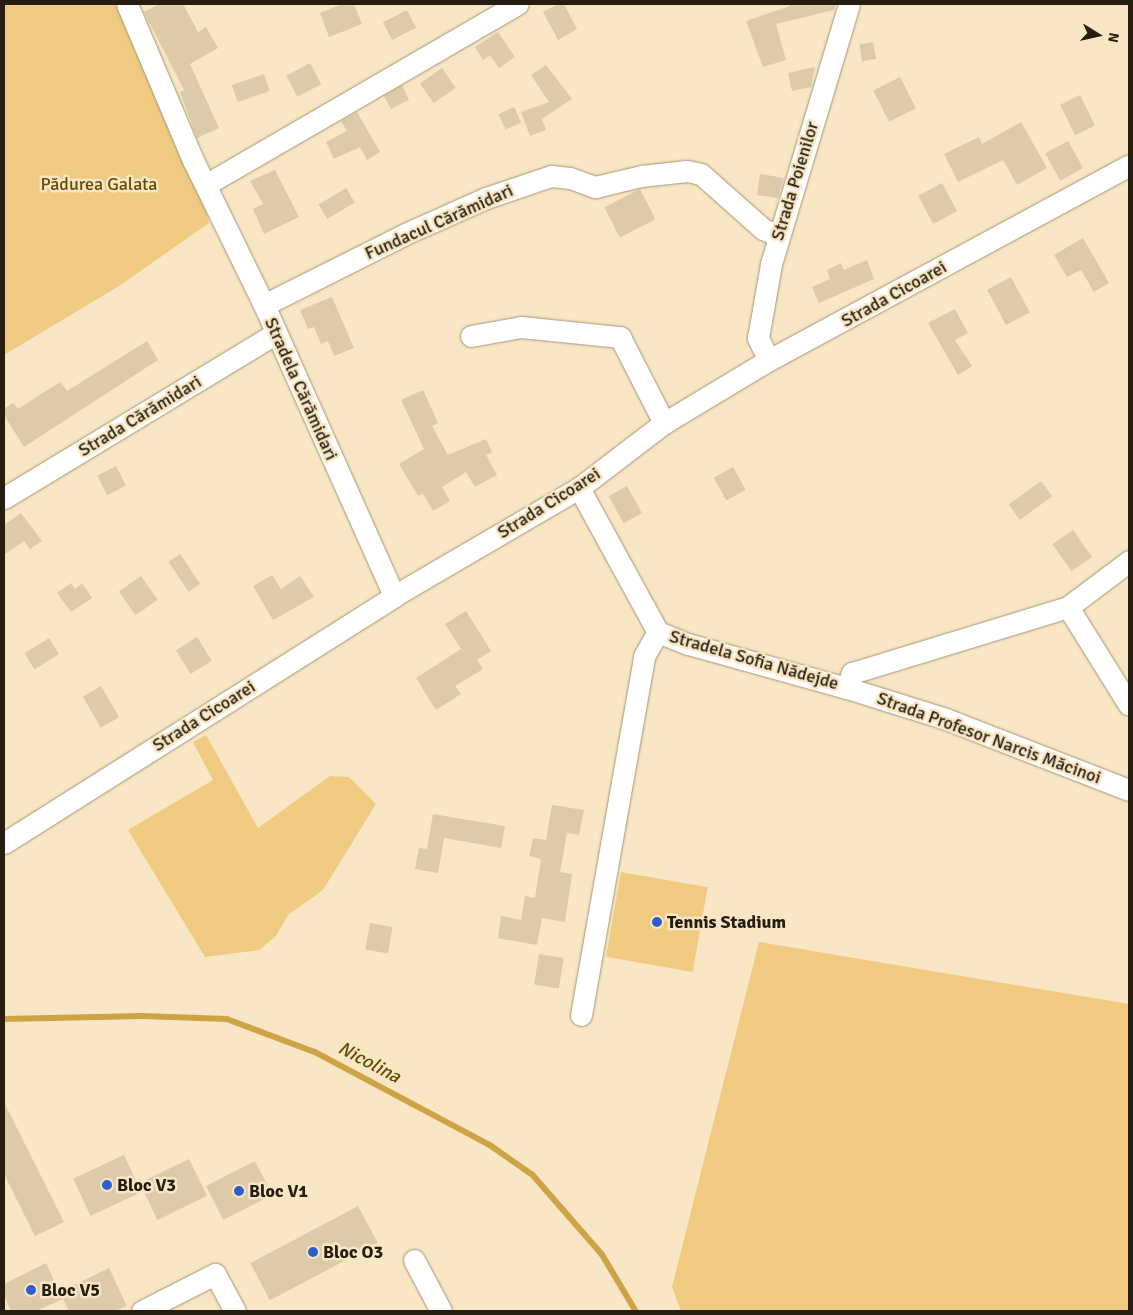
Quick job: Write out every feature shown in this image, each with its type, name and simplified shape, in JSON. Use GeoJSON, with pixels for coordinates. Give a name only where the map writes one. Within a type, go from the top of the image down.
{"type":"FeatureCollection","features":[{"type":"Feature","properties":{"kind":"street","name":"Stradela Cărămidari"},"geometry":{"type":"LineString","coordinates":[[127,4],[193,160],[207,184],[264,306],[394,596]]}},
{"type":"Feature","properties":{"kind":"street"},"geometry":{"type":"LineString","coordinates":[[207,184],[518,4]]}},
{"type":"Feature","properties":{"kind":"street","name":"Strada Poienilor"},"geometry":{"type":"LineString","coordinates":[[769,360],[758,338],[778,236],[849,4]]}},
{"type":"Feature","properties":{"kind":"street","name":"Strada Cicoarei"},"geometry":{"type":"LineString","coordinates":[[4,843],[394,596],[579,488],[664,423],[769,360],[1129,165]]}},
{"type":"Feature","properties":{"kind":"street","name":"Fundacul Cărămidari"},"geometry":{"type":"LineString","coordinates":[[264,306],[405,234],[486,198],[551,176],[570,178],[595,187],[641,176],[687,172],[701,174],[763,229],[778,236]]}},
{"type":"Feature","properties":{"kind":"street"},"geometry":{"type":"LineString","coordinates":[[471,336],[521,327],[620,337],[664,423]]}},
{"type":"Feature","properties":{"kind":"street","name":"Strada Cărămidari"},"geometry":{"type":"LineString","coordinates":[[4,498],[276,333]]}},
{"type":"Feature","properties":{"kind":"street","name":"Stradela Sofia Nădejde"},"geometry":{"type":"LineString","coordinates":[[579,488],[658,632],[688,644],[847,688],[852,673],[1068,606],[1129,562]]}},
{"type":"Feature","properties":{"kind":"street"},"geometry":{"type":"LineString","coordinates":[[1068,606],[1129,706]]}},
{"type":"Feature","properties":{"kind":"street"},"geometry":{"type":"LineString","coordinates":[[581,1015],[644,656],[658,632]]}},
{"type":"Feature","properties":{"kind":"street","name":"Strada Profesor Narcis Măcinoi"},"geometry":{"type":"LineString","coordinates":[[847,688],[946,719],[1129,790]]}},
{"type":"Feature","properties":{"kind":"street"},"geometry":{"type":"LineString","coordinates":[[414,1260],[441,1311]]}},
{"type":"Feature","properties":{"kind":"street"},"geometry":{"type":"LineString","coordinates":[[142,1311],[215,1274],[235,1311]]}},
{"type":"Feature","properties":{"kind":"green space","name":"Pădurea Galata"},"geometry":{"type":"Polygon","coordinates":[[[4,4],[115,4],[193,160],[209,223],[119,286],[4,355],[4,4]]]}},
{"type":"Feature","properties":{"kind":"green space"},"geometry":{"type":"Polygon","coordinates":[[[206,735],[258,828],[330,776],[349,777],[376,804],[323,890],[288,915],[276,936],[259,950],[205,957],[128,830],[213,780],[193,742],[206,735]]]}},
{"type":"Feature","properties":{"kind":"green space","name":"Tennis Stadium"},"geometry":{"type":"Polygon","coordinates":[[[621,872],[708,887],[693,972],[606,957],[621,872]]]}},
{"type":"Feature","properties":{"kind":"green space"},"geometry":{"type":"Polygon","coordinates":[[[759,942],[1129,1004],[1129,1311],[681,1311],[672,1287],[759,942]]]}},
{"type":"Feature","properties":{"kind":"building"},"geometry":{"type":"Polygon","coordinates":[[[160,4],[183,4],[198,32],[206,27],[218,48],[190,64],[219,128],[197,138],[180,92],[184,90],[144,12],[160,4]]]}},
{"type":"Feature","properties":{"kind":"building"},"geometry":{"type":"Polygon","coordinates":[[[343,4],[354,4],[362,24],[329,37],[320,13],[343,4]]]}},
{"type":"Feature","properties":{"kind":"building"},"geometry":{"type":"Polygon","coordinates":[[[558,4],[564,4],[577,29],[558,40],[543,12],[558,4]]]}},
{"type":"Feature","properties":{"kind":"building"},"geometry":{"type":"Polygon","coordinates":[[[790,4],[835,4],[835,7],[834,10],[776,24],[786,60],[763,67],[746,21],[790,6],[790,4]]]}},
{"type":"Feature","properties":{"kind":"building"},"geometry":{"type":"Polygon","coordinates":[[[407,10],[416,28],[392,40],[383,22],[407,10]]]}},
{"type":"Feature","properties":{"kind":"building"},"geometry":{"type":"Polygon","coordinates":[[[498,32],[515,57],[499,68],[490,55],[483,60],[475,47],[498,32]]]}},
{"type":"Feature","properties":{"kind":"building"},"geometry":{"type":"Polygon","coordinates":[[[873,42],[876,59],[862,61],[859,44],[873,42]]]}},
{"type":"Feature","properties":{"kind":"building"},"geometry":{"type":"Polygon","coordinates":[[[310,63],[321,84],[297,97],[286,76],[310,63]]]}},
{"type":"Feature","properties":{"kind":"building"},"geometry":{"type":"Polygon","coordinates":[[[546,65],[572,99],[542,119],[546,130],[530,136],[521,112],[549,102],[531,75],[546,65]]]}},
{"type":"Feature","properties":{"kind":"building"},"geometry":{"type":"Polygon","coordinates":[[[815,67],[811,87],[792,91],[788,73],[815,67]]]}},
{"type":"Feature","properties":{"kind":"building"},"geometry":{"type":"Polygon","coordinates":[[[442,68],[456,88],[434,103],[420,83],[442,68]]]}},
{"type":"Feature","properties":{"kind":"building"},"geometry":{"type":"Polygon","coordinates":[[[264,74],[270,91],[238,102],[232,85],[264,74]]]}},
{"type":"Feature","properties":{"kind":"building"},"geometry":{"type":"Polygon","coordinates":[[[900,77],[916,108],[889,122],[873,91],[900,77]]]}},
{"type":"Feature","properties":{"kind":"building"},"geometry":{"type":"Polygon","coordinates":[[[402,85],[409,100],[391,109],[384,96],[402,85]]]}},
{"type":"Feature","properties":{"kind":"building"},"geometry":{"type":"Polygon","coordinates":[[[1080,95],[1095,126],[1075,135],[1060,105],[1080,95]]]}},
{"type":"Feature","properties":{"kind":"building"},"geometry":{"type":"Polygon","coordinates":[[[514,107],[521,122],[506,130],[499,114],[514,107]]]}},
{"type":"Feature","properties":{"kind":"building"},"geometry":{"type":"Polygon","coordinates":[[[357,112],[380,152],[367,160],[360,147],[334,159],[326,142],[347,131],[341,121],[357,112]]]}},
{"type":"Feature","properties":{"kind":"building"},"geometry":{"type":"Polygon","coordinates":[[[1021,122],[1047,168],[1017,185],[1003,160],[958,182],[944,154],[979,137],[982,144],[1021,122]]]}},
{"type":"Feature","properties":{"kind":"building"},"geometry":{"type":"Polygon","coordinates":[[[1068,141],[1083,168],[1060,181],[1045,154],[1068,141]]]}},
{"type":"Feature","properties":{"kind":"building"},"geometry":{"type":"Polygon","coordinates":[[[275,170],[299,217],[264,234],[253,209],[263,204],[250,181],[275,170]]]}},
{"type":"Feature","properties":{"kind":"building"},"geometry":{"type":"Polygon","coordinates":[[[760,174],[784,178],[778,198],[757,195],[760,174]]]}},
{"type":"Feature","properties":{"kind":"building"},"geometry":{"type":"Polygon","coordinates":[[[942,183],[957,211],[933,224],[918,196],[942,183]]]}},
{"type":"Feature","properties":{"kind":"building"},"geometry":{"type":"Polygon","coordinates":[[[346,188],[355,203],[327,219],[319,204],[346,188]]]}},
{"type":"Feature","properties":{"kind":"building"},"geometry":{"type":"Polygon","coordinates":[[[640,189],[655,219],[620,237],[604,207],[640,189]]]}},
{"type":"Feature","properties":{"kind":"building"},"geometry":{"type":"Polygon","coordinates":[[[1083,238],[1109,283],[1094,292],[1081,270],[1067,277],[1054,255],[1083,238]]]}},
{"type":"Feature","properties":{"kind":"building"},"geometry":{"type":"Polygon","coordinates":[[[867,260],[874,279],[819,303],[812,287],[830,279],[827,270],[841,263],[844,270],[867,260]]]}},
{"type":"Feature","properties":{"kind":"building"},"geometry":{"type":"Polygon","coordinates":[[[1011,277],[1030,312],[1006,325],[987,290],[1011,277]]]}},
{"type":"Feature","properties":{"kind":"building"},"geometry":{"type":"Polygon","coordinates":[[[332,297],[354,348],[334,356],[328,341],[321,344],[314,327],[308,329],[300,310],[332,297]]]}},
{"type":"Feature","properties":{"kind":"building"},"geometry":{"type":"Polygon","coordinates":[[[955,309],[968,333],[955,340],[972,366],[958,375],[928,323],[955,309]]]}},
{"type":"Feature","properties":{"kind":"building"},"geometry":{"type":"Polygon","coordinates":[[[147,341],[158,360],[24,447],[4,415],[4,409],[13,403],[18,409],[60,382],[67,391],[147,341]]]}},
{"type":"Feature","properties":{"kind":"building"},"geometry":{"type":"Polygon","coordinates":[[[423,390],[438,423],[432,426],[448,455],[486,439],[492,452],[486,455],[497,475],[475,487],[466,472],[442,487],[450,501],[433,511],[423,494],[418,496],[399,464],[424,449],[401,400],[423,390]]]}},
{"type":"Feature","properties":{"kind":"building"},"geometry":{"type":"Polygon","coordinates":[[[116,466],[126,486],[107,495],[97,476],[116,466]]]}},
{"type":"Feature","properties":{"kind":"building"},"geometry":{"type":"Polygon","coordinates":[[[733,467],[746,490],[726,500],[714,478],[733,467]]]}},
{"type":"Feature","properties":{"kind":"building"},"geometry":{"type":"Polygon","coordinates":[[[1041,481],[1052,496],[1020,520],[1009,505],[1041,481]]]}},
{"type":"Feature","properties":{"kind":"building"},"geometry":{"type":"Polygon","coordinates":[[[627,486],[642,513],[624,523],[609,496],[627,486]]]}},
{"type":"Feature","properties":{"kind":"building"},"geometry":{"type":"Polygon","coordinates":[[[21,513],[42,541],[30,549],[24,541],[4,555],[4,525],[21,513]]]}},
{"type":"Feature","properties":{"kind":"building"},"geometry":{"type":"Polygon","coordinates":[[[1073,530],[1092,557],[1071,571],[1053,544],[1073,530]]]}},
{"type":"Feature","properties":{"kind":"building"},"geometry":{"type":"Polygon","coordinates":[[[180,554],[200,584],[189,592],[168,562],[180,554]]]}},
{"type":"Feature","properties":{"kind":"building"},"geometry":{"type":"Polygon","coordinates":[[[272,575],[281,589],[300,576],[314,597],[273,620],[253,586],[272,575]]]}},
{"type":"Feature","properties":{"kind":"building"},"geometry":{"type":"Polygon","coordinates":[[[141,576],[158,600],[136,615],[119,591],[141,576]]]}},
{"type":"Feature","properties":{"kind":"building"},"geometry":{"type":"Polygon","coordinates":[[[71,583],[75,589],[82,583],[92,598],[71,612],[57,593],[71,583]]]}},
{"type":"Feature","properties":{"kind":"building"},"geometry":{"type":"Polygon","coordinates":[[[466,611],[491,651],[477,660],[483,669],[455,686],[461,694],[436,710],[416,678],[461,649],[445,624],[466,611]]]}},
{"type":"Feature","properties":{"kind":"building"},"geometry":{"type":"Polygon","coordinates":[[[197,637],[212,661],[191,674],[176,650],[197,637]]]}},
{"type":"Feature","properties":{"kind":"building"},"geometry":{"type":"Polygon","coordinates":[[[49,638],[59,654],[34,669],[24,653],[49,638]]]}},
{"type":"Feature","properties":{"kind":"building"},"geometry":{"type":"Polygon","coordinates":[[[101,686],[119,717],[101,728],[83,696],[101,686]]]}},
{"type":"Feature","properties":{"kind":"building"},"geometry":{"type":"Polygon","coordinates":[[[552,805],[584,810],[579,835],[567,833],[560,872],[572,874],[565,922],[542,918],[537,945],[498,938],[501,916],[521,920],[525,896],[535,898],[541,859],[529,856],[533,838],[546,840],[552,805]]]}},
{"type":"Feature","properties":{"kind":"building"},"geometry":{"type":"Polygon","coordinates":[[[433,814],[505,826],[501,848],[444,838],[438,873],[415,869],[419,848],[427,849],[433,814]]]}},
{"type":"Feature","properties":{"kind":"building"},"geometry":{"type":"Polygon","coordinates":[[[370,923],[393,927],[388,954],[365,950],[370,923]]]}},
{"type":"Feature","properties":{"kind":"building"},"geometry":{"type":"Polygon","coordinates":[[[539,954],[564,958],[559,989],[534,985],[539,954]]]}},
{"type":"Feature","properties":{"kind":"building"},"geometry":{"type":"Polygon","coordinates":[[[4,1102],[64,1222],[35,1236],[4,1174],[4,1102]]]}},
{"type":"Feature","properties":{"kind":"building","name":"Bloc V3"},"geometry":{"type":"Polygon","coordinates":[[[124,1155],[141,1192],[91,1216],[73,1179],[124,1155]]]}},
{"type":"Feature","properties":{"kind":"building"},"geometry":{"type":"Polygon","coordinates":[[[189,1159],[207,1196],[158,1220],[140,1183],[189,1159]]]}},
{"type":"Feature","properties":{"kind":"building","name":"Bloc V1"},"geometry":{"type":"Polygon","coordinates":[[[255,1161],[272,1195],[223,1220],[206,1186],[255,1161]]]}},
{"type":"Feature","properties":{"kind":"building","name":"Bloc O3"},"geometry":{"type":"Polygon","coordinates":[[[358,1206],[378,1243],[270,1300],[250,1263],[358,1206]]]}},
{"type":"Feature","properties":{"kind":"building","name":"Bloc V5"},"geometry":{"type":"Polygon","coordinates":[[[46,1263],[63,1299],[36,1311],[11,1311],[4,1295],[4,1284],[46,1263]]]}},
{"type":"Feature","properties":{"kind":"building"},"geometry":{"type":"Polygon","coordinates":[[[109,1268],[127,1306],[115,1311],[69,1311],[60,1292],[109,1268]]]}},
{"type":"Feature","properties":{"kind":"waterway","name":"Nicolina"},"geometry":{"type":"LineString","coordinates":[[4,1019],[143,1016],[227,1019],[315,1052],[490,1145],[533,1175],[602,1254],[636,1311]]}},
{"type":"Feature","properties":{"kind":"place","name":"Tennis Stadium"},"geometry":{"type":"Point","coordinates":[657,922]}},
{"type":"Feature","properties":{"kind":"place","name":"Bloc V3"},"geometry":{"type":"Point","coordinates":[107,1185]}},
{"type":"Feature","properties":{"kind":"place","name":"Bloc V1"},"geometry":{"type":"Point","coordinates":[239,1191]}},
{"type":"Feature","properties":{"kind":"place","name":"Bloc O3"},"geometry":{"type":"Point","coordinates":[313,1252]}},
{"type":"Feature","properties":{"kind":"place","name":"Bloc V5"},"geometry":{"type":"Point","coordinates":[31,1290]}}]}
